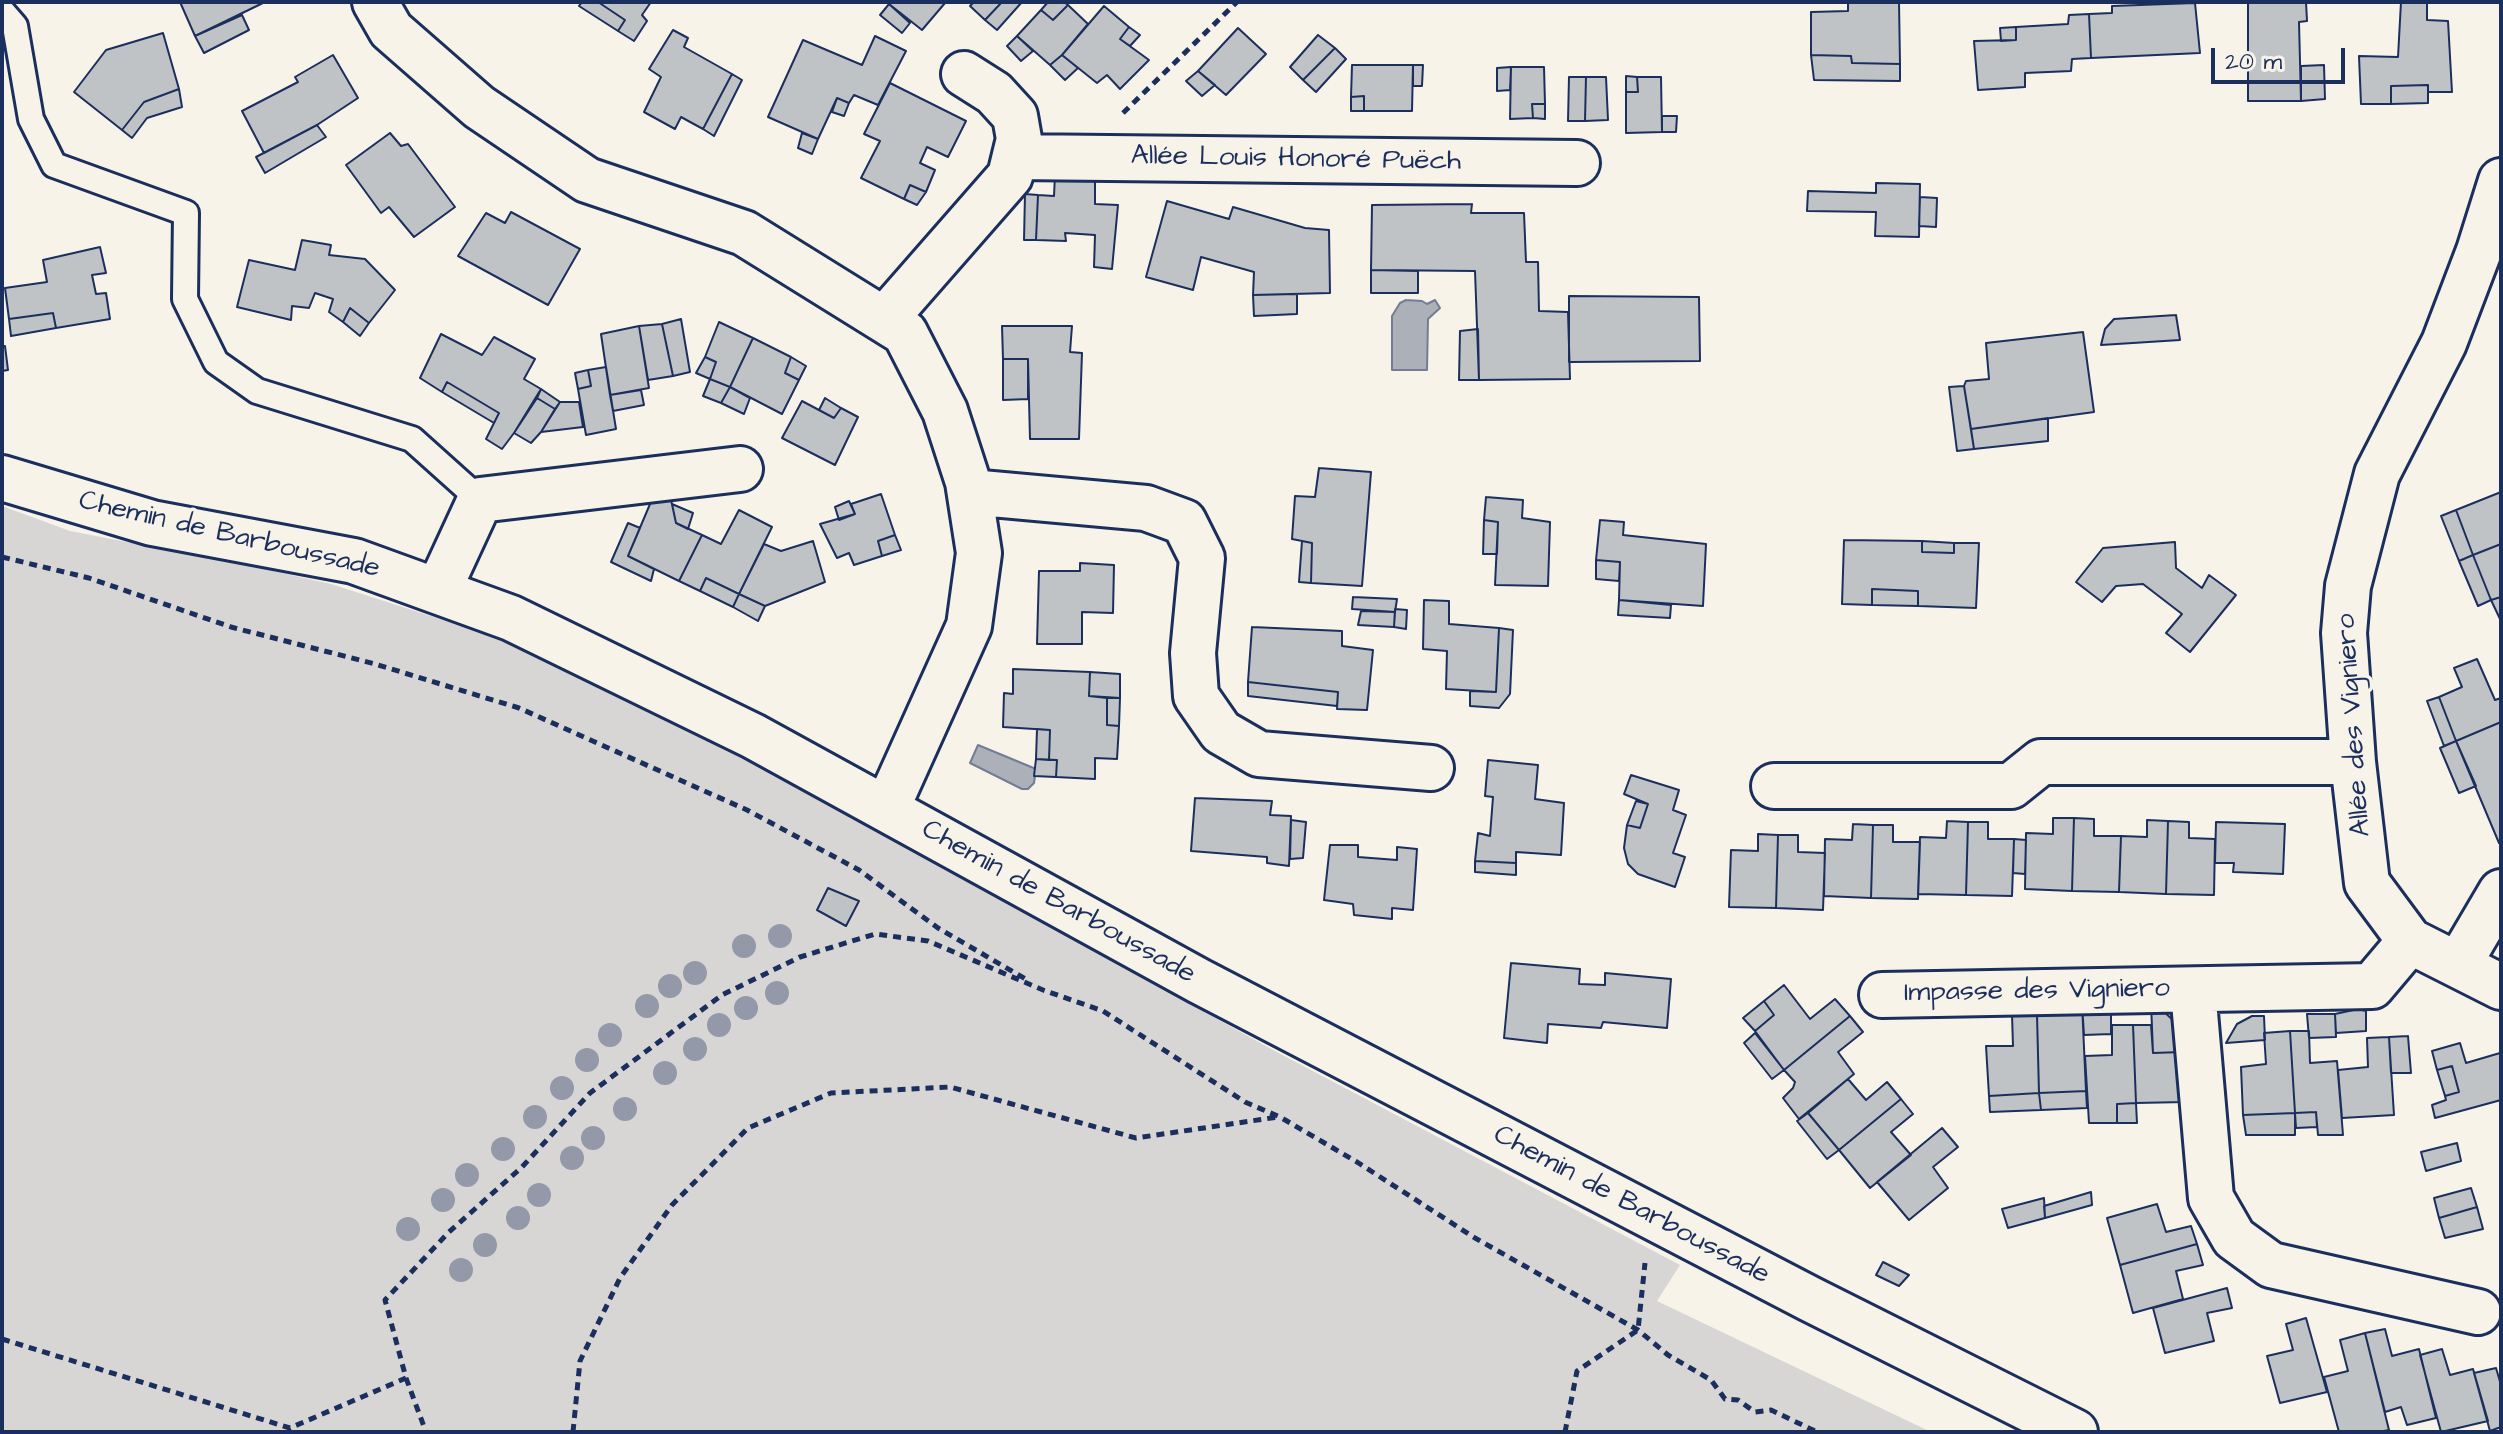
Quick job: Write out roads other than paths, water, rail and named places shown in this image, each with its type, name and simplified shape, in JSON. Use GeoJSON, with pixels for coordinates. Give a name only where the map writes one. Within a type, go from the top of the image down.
{"type":"FeatureCollection","features":[{"type":"Feature","properties":{"kind":"street"},"geometry":{"type":"LineString","coordinates":[[375,2],[391,30],[479,107],[587,180],[744,233],[905,333],[945,411],[970,492],[979,553],[969,626],[887,808]]}},
{"type":"Feature","properties":{"kind":"street"},"geometry":{"type":"LineString","coordinates":[[884,320],[1010,176],[1019,139],[1015,116],[994,93],[964,74]]}},
{"type":"Feature","properties":{"kind":"street","name":"Allée Louis Honoré Puëch"},"geometry":{"type":"LineString","coordinates":[[1015,157],[1577,163]]}},
{"type":"Feature","properties":{"kind":"street","name":"Allée des Vigniero"},"geometry":{"type":"LineString","coordinates":[[2501,181],[2479,251],[2444,343],[2377,474],[2348,586],[2344,633],[2353,762],[2367,883],[2410,941],[2501,987]]}},
{"type":"Feature","properties":{"kind":"street"},"geometry":{"type":"LineString","coordinates":[[438,591],[480,500],[740,469]]}},
{"type":"Feature","properties":{"kind":"street","name":"Chemin de Barboussade"},"geometry":{"type":"LineString","coordinates":[[2,478],[152,523],[354,561],[525,625],[753,736],[1227,995],[1796,1292],[2075,1432]]}},
{"type":"Feature","properties":{"kind":"street"},"geometry":{"type":"LineString","coordinates":[[970,492],[1146,508],[1184,522],[1202,558],[1193,653],[1196,696],[1221,732],[1259,754],[1431,768]]}},
{"type":"Feature","properties":{"kind":"street"},"geometry":{"type":"LineString","coordinates":[[1774,786],[2011,786],[2041,762],[2353,762]]}},
{"type":"Feature","properties":{"kind":"street"},"geometry":{"type":"LineString","coordinates":[[2458,965],[2501,892]]}},
{"type":"Feature","properties":{"kind":"street","name":"Impasse des Vigniero"},"geometry":{"type":"LineString","coordinates":[[1882,995],[2372,986],[2410,941]]}},
{"type":"Feature","properties":{"kind":"street","name":"Impasse des Vigniero"},"geometry":{"type":"LineString","coordinates":[[2193,990],[2211,1198],[2234,1238],[2271,1265],[2478,1312]]}},
{"type":"Feature","properties":{"kind":"lane"},"geometry":{"type":"LineString","coordinates":[[2,11],[15,26],[31,119],[54,165],[186,213],[185,299],[216,362],[257,391],[412,439],[480,500]]}}]}
